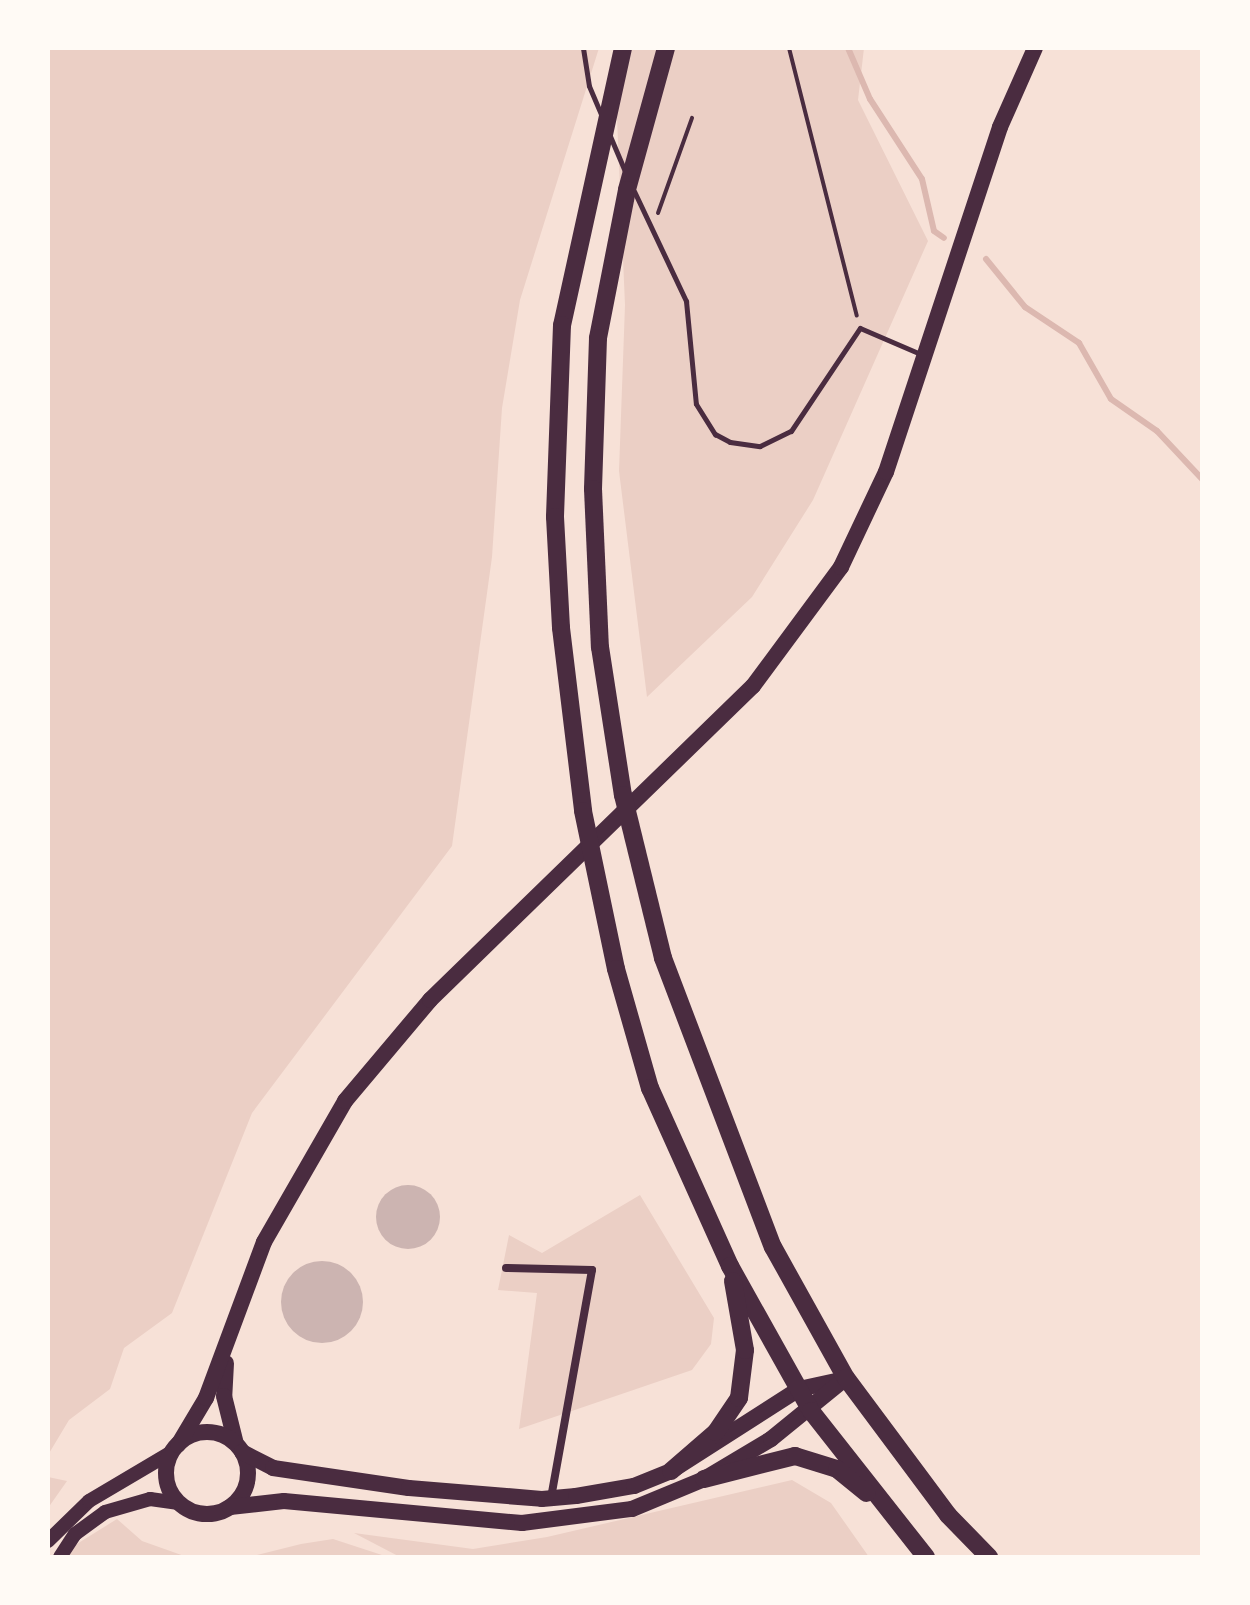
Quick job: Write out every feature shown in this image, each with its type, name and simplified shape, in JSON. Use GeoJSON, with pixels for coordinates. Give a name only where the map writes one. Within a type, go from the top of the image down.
{"type":"FeatureCollection","features":[{"type":"Feature","properties":{"kind":"highway"},"geometry":{"type":"LineString","coordinates":[[623,48],[567,298],[558,406],[555,517],[569,711],[616,969],[650,1088],[730,1266],[811,1411],[926,1557]]}},
{"type":"Feature","properties":{"kind":"highway"},"geometry":{"type":"LineString","coordinates":[[666,48],[627,190],[598,338],[594,504],[608,705],[623,795],[663,958],[773,1247],[846,1378],[948,1515],[989,1557]]}},
{"type":"Feature","properties":{"kind":"highway"},"geometry":{"type":"LineString","coordinates":[[671,1471],[716,1432],[739,1398],[745,1350],[730,1266]]}},
{"type":"Feature","properties":{"kind":"highway"},"geometry":{"type":"LineString","coordinates":[[704,1479],[795,1456],[837,1469],[892,1514]]}},
{"type":"Feature","properties":{"kind":"main road"},"geometry":{"type":"LineString","coordinates":[[846,1378],[811,1411],[704,1479],[632,1509],[554,1522],[284,1501],[230,1507],[209,1515],[179,1503],[166,1476],[175,1448],[206,1398],[286,1199],[345,1101],[430,1000],[713,728],[818,603],[866,523],[928,357],[1000,127],[1035,48]]}},
{"type":"Feature","properties":{"kind":"main road"},"geometry":{"type":"LineString","coordinates":[[230,1507],[247,1483],[224,1396],[231,1330]]}},
{"type":"Feature","properties":{"kind":"main road"},"geometry":{"type":"LineString","coordinates":[[175,1448],[211,1432],[239,1448],[295,1472],[409,1488],[550,1498],[610,1492],[671,1471],[799,1389],[846,1378]]}},
{"type":"Feature","properties":{"kind":"street"},"geometry":{"type":"LineString","coordinates":[[506,1268],[592,1270],[550,1498]]}},
{"type":"Feature","properties":{"kind":"street"},"geometry":{"type":"LineString","coordinates":[[48,1541],[89,1501],[175,1448]]}},
{"type":"Feature","properties":{"kind":"street"},"geometry":{"type":"LineString","coordinates":[[60,1557],[75,1534],[105,1512],[150,1499],[179,1503]]}},
{"type":"Feature","properties":{"kind":"lane"},"geometry":{"type":"LineString","coordinates":[[583,48],[589,86],[651,233],[686,301],[696,404],[704,422],[730,442],[760,446],[791,431],[860,328],[928,357]]}},
{"type":"Feature","properties":{"kind":"path"},"geometry":{"type":"LineString","coordinates":[[789,48],[860,328]]}},
{"type":"Feature","properties":{"kind":"path"},"geometry":{"type":"LineString","coordinates":[[651,233],[692,118]]}},
{"type":"Feature","properties":{"kind":"shaded area"},"geometry":{"type":"Polygon","coordinates":[[[48,48],[599,48],[520,300],[502,408],[492,557],[452,846],[252,1113],[172,1313],[124,1348],[110,1389],[69,1420],[48,1455],[48,48]]]}},
{"type":"Feature","properties":{"kind":"shaded area"},"geometry":{"type":"Polygon","coordinates":[[[614,48],[864,48],[858,100],[928,241],[813,500],[752,597],[647,697],[619,471],[625,305],[614,48]]]}},
{"type":"Feature","properties":{"kind":"shaded area"},"geometry":{"type":"Polygon","coordinates":[[[640,1195],[714,1318],[711,1344],[692,1370],[519,1429],[537,1293],[498,1290],[509,1235],[542,1253],[640,1195]]]}},
{"type":"Feature","properties":{"kind":"shaded area"},"geometry":{"type":"Polygon","coordinates":[[[48,1477],[67,1481],[48,1508],[48,1477]]]}},
{"type":"Feature","properties":{"kind":"shaded area"},"geometry":{"type":"Polygon","coordinates":[[[792,1480],[831,1503],[869,1557],[400,1557],[354,1533],[473,1549],[547,1537],[792,1480]]]}},
{"type":"Feature","properties":{"kind":"shaded area"},"geometry":{"type":"Polygon","coordinates":[[[117,1519],[142,1541],[187,1557],[56,1557],[117,1519]]]}},
{"type":"Feature","properties":{"kind":"shaded area"},"geometry":{"type":"Polygon","coordinates":[[[333,1539],[388,1557],[249,1557],[301,1544],[333,1539]]]}},
{"type":"Feature","properties":{"kind":"building"},"geometry":{"type":"Polygon","coordinates":[[[408,1185],[426,1191],[434,1199],[440,1217],[434,1235],[426,1243],[408,1249],[390,1243],[382,1235],[376,1217],[382,1199],[390,1191],[408,1185]]]}},
{"type":"Feature","properties":{"kind":"building"},"geometry":{"type":"Polygon","coordinates":[[[322,1261],[338,1264],[351,1273],[360,1286],[363,1302],[360,1318],[351,1331],[338,1340],[322,1343],[306,1340],[293,1331],[284,1318],[281,1302],[284,1286],[293,1273],[306,1264],[322,1261]]]}},
{"type":"Feature","properties":{"kind":"waterway"},"geometry":{"type":"LineString","coordinates":[[848,48],[870,99],[922,179],[934,231],[944,238]]}},
{"type":"Feature","properties":{"kind":"waterway"},"geometry":{"type":"LineString","coordinates":[[986,259],[1025,307],[1079,343],[1111,399],[1157,431],[1202,479]]}}]}
